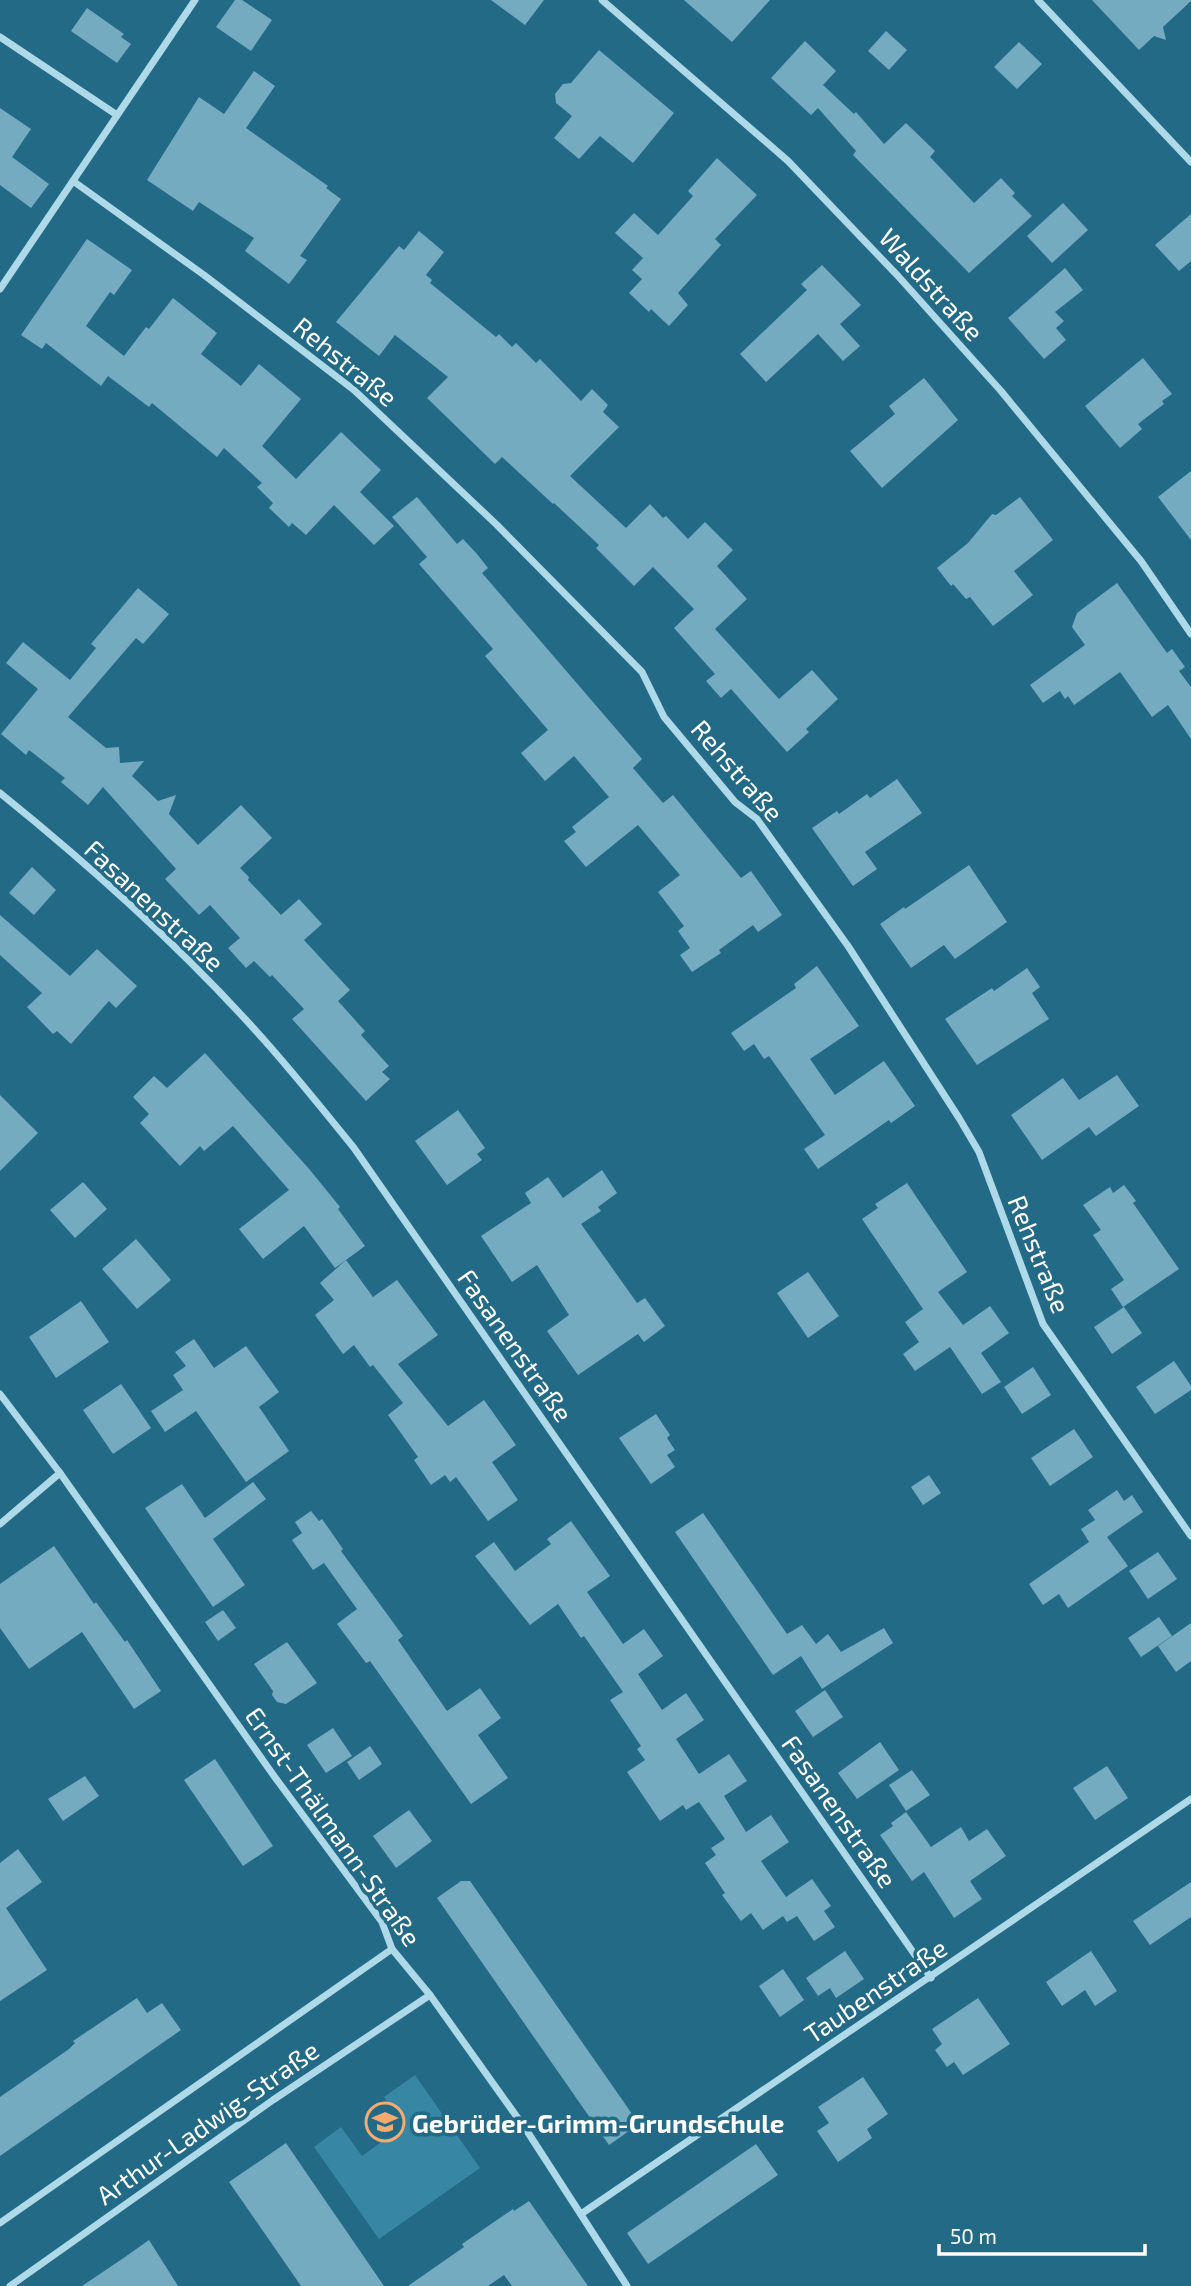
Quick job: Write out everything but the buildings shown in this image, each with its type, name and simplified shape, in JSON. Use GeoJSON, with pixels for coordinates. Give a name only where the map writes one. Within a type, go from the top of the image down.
{"type":"FeatureCollection","features":[{"type":"Feature","properties":{"kind":"street"},"geometry":{"type":"LineString","coordinates":[[0,289],[195,0]]}},
{"type":"Feature","properties":{"kind":"street","name":"Waldstraße"},"geometry":{"type":"LineString","coordinates":[[602,0],[788,161],[898,276],[1001,391],[1141,561],[1191,634]]}},
{"type":"Feature","properties":{"kind":"street"},"geometry":{"type":"LineString","coordinates":[[1038,0],[1191,162]]}},
{"type":"Feature","properties":{"kind":"street"},"geometry":{"type":"LineString","coordinates":[[0,37],[117,115]]}},
{"type":"Feature","properties":{"kind":"street","name":"Rehstraße"},"geometry":{"type":"LineString","coordinates":[[73,181],[204,275],[354,390],[497,525],[642,672],[664,717],[735,802],[757,819],[832,925],[959,1118],[979,1152],[1043,1324],[1191,1536]]}},
{"type":"Feature","properties":{"kind":"street","name":"Fasanenstraße"},"geometry":{"type":"LineString","coordinates":[[0,793],[169,942],[265,1041],[354,1148],[931,1978]]}},
{"type":"Feature","properties":{"kind":"street","name":"Ernst-Thälmann-Straße"},"geometry":{"type":"LineString","coordinates":[[0,1394],[382,1922],[392,1949],[430,1995],[527,2131],[627,2286]]}},
{"type":"Feature","properties":{"kind":"street"},"geometry":{"type":"LineString","coordinates":[[0,1524],[60,1474]]}},
{"type":"Feature","properties":{"kind":"street","name":"Taubenstraße"},"geometry":{"type":"LineString","coordinates":[[581,2214],[1191,1799]]}},
{"type":"Feature","properties":{"kind":"street","name":"Arthur-Ladwig-Straße"},"geometry":{"type":"LineString","coordinates":[[0,2223],[392,1949]]}},
{"type":"Feature","properties":{"kind":"street","name":"Arthur-Ladwig-Straße"},"geometry":{"type":"LineString","coordinates":[[10,2286],[274,2100],[430,1995]]}},
{"type":"Feature","properties":{"kind":"shaded area"},"geometry":{"type":"Polygon","coordinates":[[[415,2075],[480,2168],[379,2239],[314,2147],[341,2127],[362,2156],[403,2126],[384,2097],[415,2075]]]}},
{"type":"Feature","properties":{"kind":"place","name":"Gebrüder-Grimm-Grundschule"},"geometry":{"type":"Point","coordinates":[385,2122]}}]}
